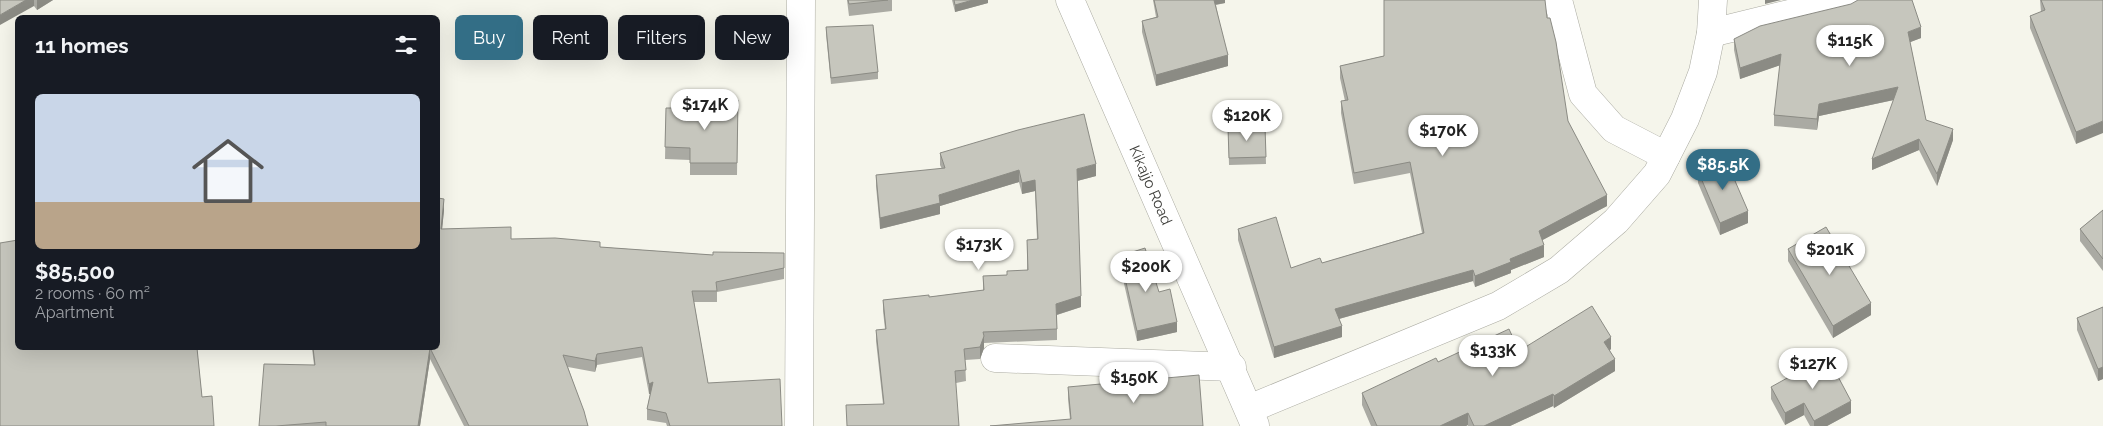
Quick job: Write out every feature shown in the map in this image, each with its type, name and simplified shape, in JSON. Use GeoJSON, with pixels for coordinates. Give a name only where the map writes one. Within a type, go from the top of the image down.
{"type":"FeatureCollection","features":[{"type":"Feature","properties":{"kind":"street"},"geometry":{"type":"LineString","coordinates":[[799,426],[801,0]]}},
{"type":"Feature","properties":{"kind":"street","name":"Kikajjo Road"},"geometry":{"type":"LineString","coordinates":[[1070,0],[1232,367],[1252,417]]}},
{"type":"Feature","properties":{"kind":"street"},"geometry":{"type":"LineString","coordinates":[[1558,0],[1582,94],[1614,129],[1666,156]]}},
{"type":"Feature","properties":{"kind":"street"},"geometry":{"type":"LineString","coordinates":[[1252,417],[1498,306],[1559,270],[1616,221],[1657,174],[1685,119],[1703,72],[1711,33],[1713,0]]}},
{"type":"Feature","properties":{"kind":"street"},"geometry":{"type":"LineString","coordinates":[[1711,33],[1847,0]]}},
{"type":"Feature","properties":{"kind":"street"},"geometry":{"type":"LineString","coordinates":[[995,358],[1232,367]]}},
{"type":"Feature","properties":{"kind":"building"},"geometry":{"type":"Polygon","coordinates":[[[0,0],[26,0],[0,15],[0,0]]]}},
{"type":"Feature","properties":{"kind":"building"},"geometry":{"type":"Polygon","coordinates":[[[848,0],[888,0],[849,4],[848,0]]]}},
{"type":"Feature","properties":{"kind":"building"},"geometry":{"type":"Polygon","coordinates":[[[954,0],[973,0],[955,5],[954,0]]]}},
{"type":"Feature","properties":{"kind":"building"},"geometry":{"type":"Polygon","coordinates":[[[1154,0],[1214,0],[1228,55],[1156,75],[1142,21],[1158,17],[1154,0]]]}},
{"type":"Feature","properties":{"kind":"building"},"geometry":{"type":"Polygon","coordinates":[[[1384,0],[1545,0],[1547,18],[1550,18],[1556,42],[1568,121],[1607,195],[1539,231],[1544,245],[1510,259],[1511,262],[1475,276],[1473,270],[1335,309],[1342,326],[1274,347],[1238,229],[1276,217],[1291,268],[1320,258],[1322,263],[1424,233],[1410,162],[1354,173],[1341,101],[1348,100],[1340,66],[1384,56],[1384,0]]]}},
{"type":"Feature","properties":{"kind":"building"},"geometry":{"type":"Polygon","coordinates":[[[1858,0],[1912,0],[1921,27],[1908,32],[1926,120],[1953,129],[1937,174],[1919,139],[1872,159],[1898,87],[1819,104],[1817,119],[1774,115],[1781,54],[1740,68],[1734,39],[1760,26],[1851,4],[1858,0]]]}},
{"type":"Feature","properties":{"kind":"building"},"geometry":{"type":"Polygon","coordinates":[[[2041,0],[2103,0],[2103,121],[2076,132],[2030,16],[2045,10],[2041,0]]]}},
{"type":"Feature","properties":{"kind":"building"},"geometry":{"type":"Polygon","coordinates":[[[873,25],[878,72],[831,78],[826,27],[873,25]]]}},
{"type":"Feature","properties":{"kind":"building"},"geometry":{"type":"Polygon","coordinates":[[[691,100],[738,100],[737,163],[690,163],[690,148],[665,147],[666,108],[690,108],[691,100]]]}},
{"type":"Feature","properties":{"kind":"building"},"geometry":{"type":"Polygon","coordinates":[[[1084,114],[1096,164],[1077,169],[1081,296],[1056,304],[1057,329],[983,332],[984,336],[980,347],[964,349],[966,370],[955,371],[959,426],[847,426],[846,405],[884,404],[876,330],[886,329],[883,300],[929,295],[929,297],[984,290],[983,276],[1007,275],[1007,271],[1028,270],[1027,240],[1038,239],[1035,180],[1022,183],[1019,170],[939,195],[940,203],[880,218],[876,175],[945,168],[940,153],[1018,130],[1084,114]]]}},
{"type":"Feature","properties":{"kind":"building"},"geometry":{"type":"Polygon","coordinates":[[[1265,127],[1266,157],[1229,158],[1228,128],[1265,127]]]}},
{"type":"Feature","properties":{"kind":"building"},"geometry":{"type":"Polygon","coordinates":[[[1726,160],[1748,211],[1720,223],[1698,171],[1726,160]]]}},
{"type":"Feature","properties":{"kind":"building"},"geometry":{"type":"Polygon","coordinates":[[[440,198],[444,199],[441,229],[511,227],[511,239],[555,238],[600,242],[600,247],[713,255],[713,252],[784,253],[784,268],[716,282],[717,291],[692,291],[708,383],[780,379],[782,426],[670,426],[666,413],[647,409],[653,382],[649,384],[642,347],[597,354],[595,361],[563,355],[588,426],[469,426],[431,350],[440,350],[440,198]]]}},
{"type":"Feature","properties":{"kind":"building"},"geometry":{"type":"Polygon","coordinates":[[[2103,210],[2103,259],[2080,229],[2103,210]]]}},
{"type":"Feature","properties":{"kind":"building"},"geometry":{"type":"Polygon","coordinates":[[[1826,227],[1871,303],[1833,326],[1788,249],[1826,227]]]}},
{"type":"Feature","properties":{"kind":"building"},"geometry":{"type":"Polygon","coordinates":[[[15,240],[15,350],[197,350],[202,397],[212,396],[214,426],[0,426],[0,243],[15,240]]]}},
{"type":"Feature","properties":{"kind":"building"},"geometry":{"type":"Polygon","coordinates":[[[1145,248],[1159,292],[1170,289],[1177,322],[1137,331],[1120,256],[1145,248]]]}},
{"type":"Feature","properties":{"kind":"building"},"geometry":{"type":"Polygon","coordinates":[[[1592,306],[1611,337],[1604,342],[1615,359],[1554,396],[1553,394],[1484,426],[1474,426],[1468,413],[1440,426],[1377,426],[1362,393],[1436,358],[1438,362],[1509,329],[1519,351],[1592,306]]]}},
{"type":"Feature","properties":{"kind":"building"},"geometry":{"type":"Polygon","coordinates":[[[2103,307],[2103,367],[2098,369],[2077,318],[2103,307]]]}},
{"type":"Feature","properties":{"kind":"building"},"geometry":{"type":"Polygon","coordinates":[[[313,350],[430,350],[418,426],[326,426],[326,422],[259,426],[264,364],[315,365],[313,350]]]}},
{"type":"Feature","properties":{"kind":"building"},"geometry":{"type":"Polygon","coordinates":[[[1827,356],[1851,401],[1814,421],[1804,403],[1785,413],[1771,387],[1827,356]]]}},
{"type":"Feature","properties":{"kind":"building"},"geometry":{"type":"Polygon","coordinates":[[[1199,375],[1203,426],[990,426],[1071,419],[1068,387],[1199,375]]]}}]}
